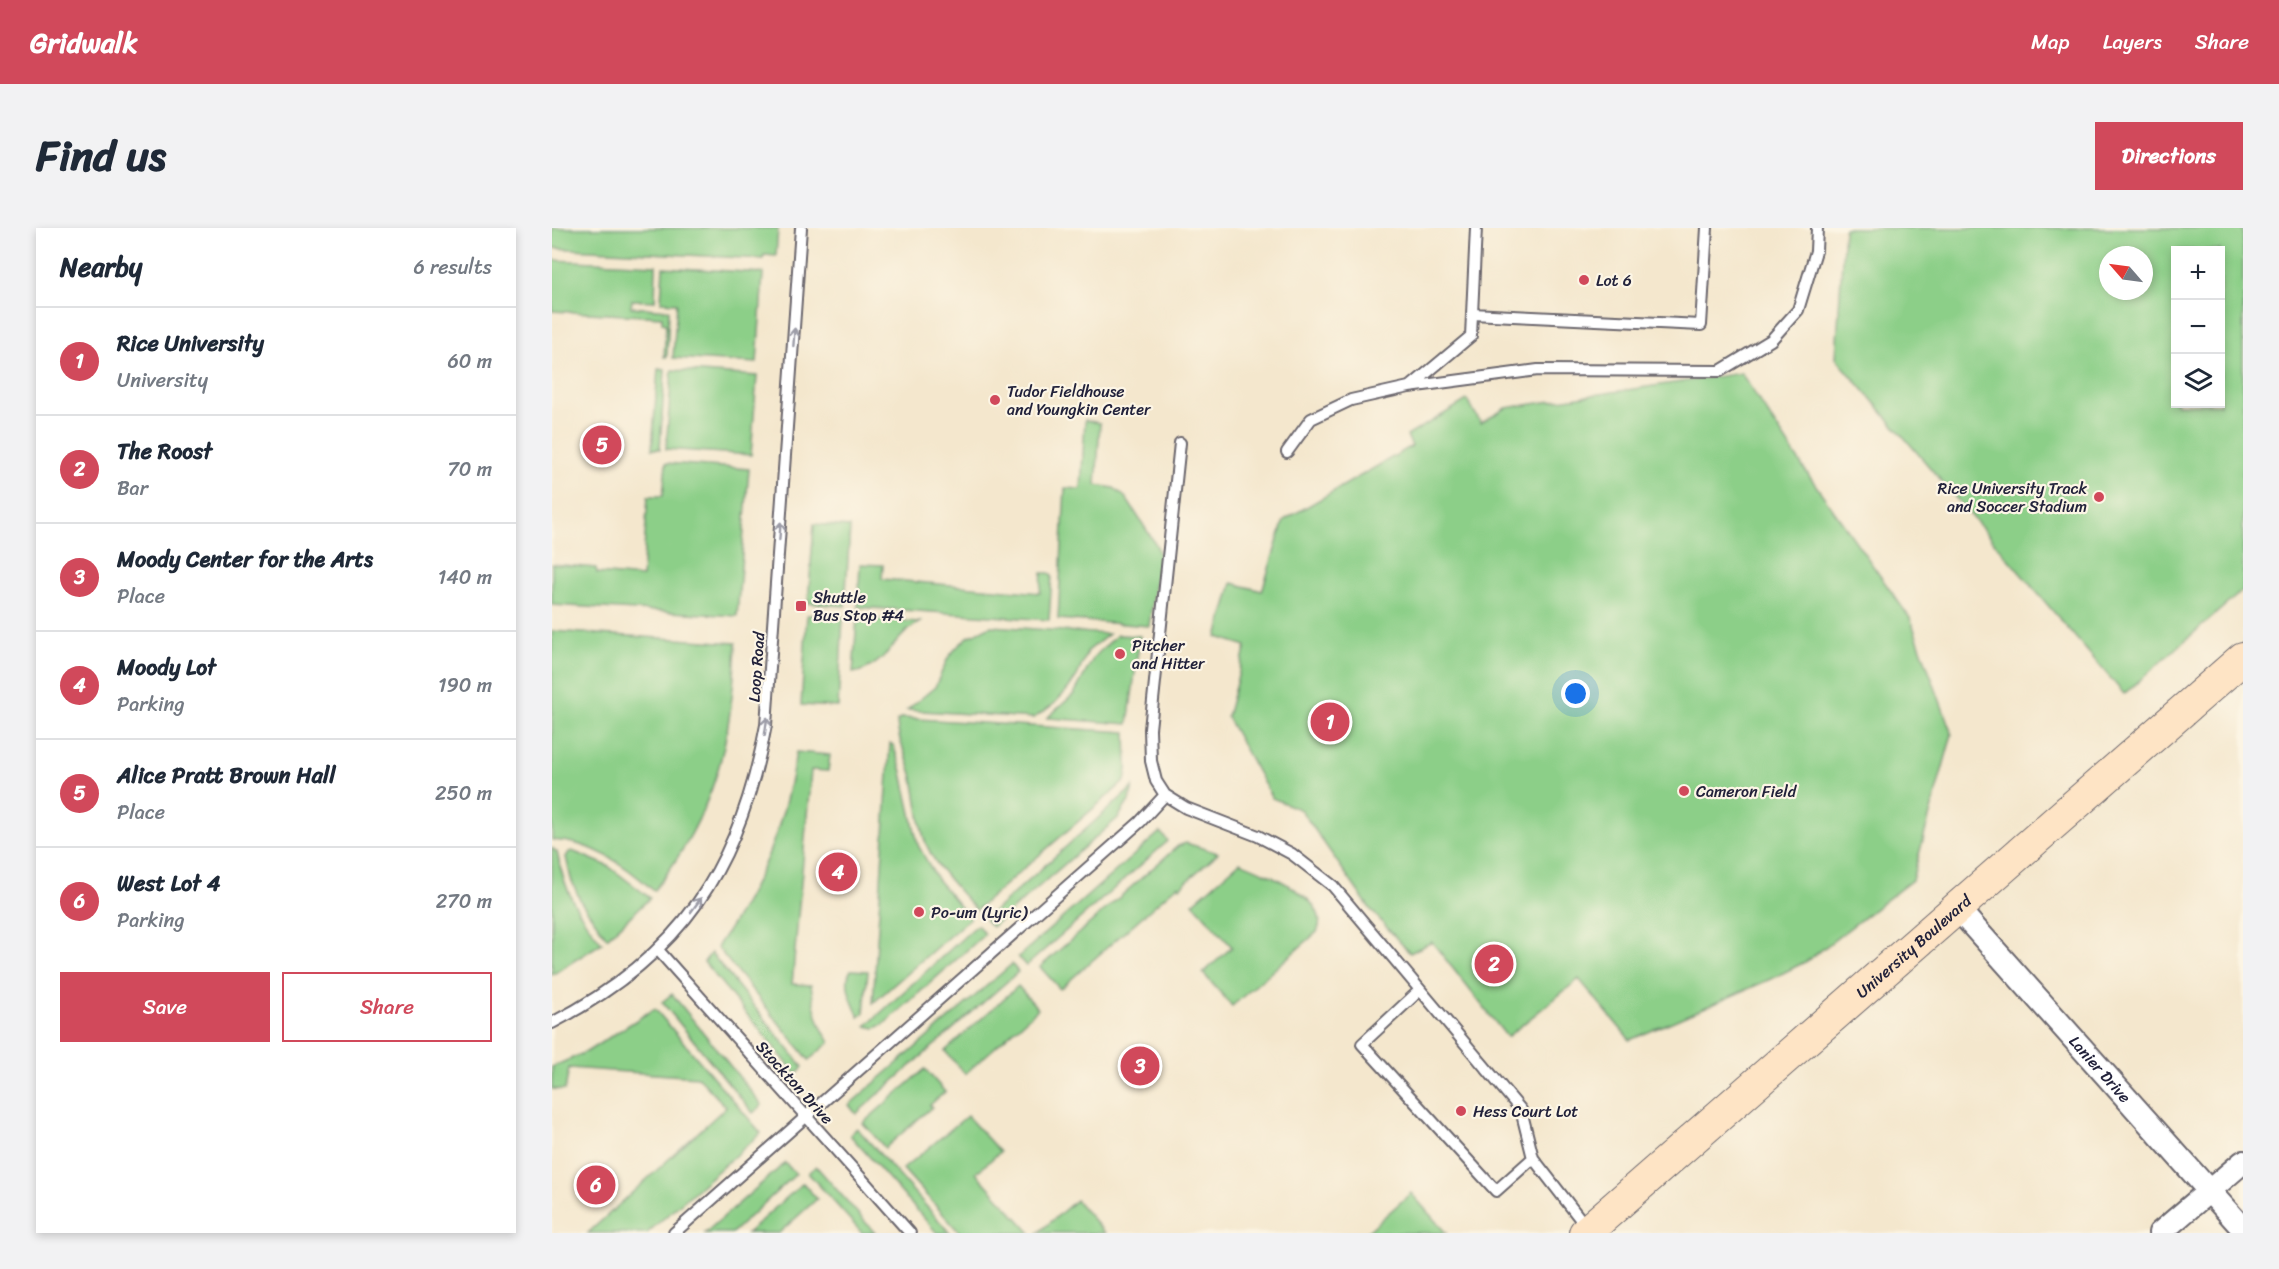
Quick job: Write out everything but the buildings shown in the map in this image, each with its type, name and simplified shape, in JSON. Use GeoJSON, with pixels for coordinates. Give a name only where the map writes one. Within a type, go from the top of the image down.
{"type":"FeatureCollection","features":[{"type":"Feature","properties":{"kind":"main road","name":"University Boulevard"},"geometry":{"type":"LineString","coordinates":[[1587,1231],[2243,658]]}},
{"type":"Feature","properties":{"kind":"street","name":"Lanier Drive"},"geometry":{"type":"LineString","coordinates":[[1958,909],[2243,1229]]}},
{"type":"Feature","properties":{"kind":"street"},"geometry":{"type":"LineString","coordinates":[[2160,1233],[2243,1162]]}},
{"type":"Feature","properties":{"kind":"lane","name":"Loop Road"},"geometry":{"type":"LineString","coordinates":[[552,1023],[583,1007],[632,974],[684,921],[717,872],[746,808],[758,771],[768,702],[801,228]]}},
{"type":"Feature","properties":{"kind":"lane"},"geometry":{"type":"LineString","coordinates":[[1409,387],[1471,336],[1476,228]]}},
{"type":"Feature","properties":{"kind":"lane"},"geometry":{"type":"LineString","coordinates":[[1472,314],[1701,325],[1707,228]]}},
{"type":"Feature","properties":{"kind":"lane"},"geometry":{"type":"LineString","coordinates":[[1287,452],[1311,419],[1351,400],[1409,387],[1538,370],[1720,371],[1771,340],[1798,310],[1816,251],[1817,228]]}},
{"type":"Feature","properties":{"kind":"lane"},"geometry":{"type":"LineString","coordinates":[[1180,443],[1150,729],[1151,761],[1156,781],[1165,795],[1186,808],[1252,833],[1293,854],[1333,886],[1521,1110],[1533,1158],[1587,1231]]}},
{"type":"Feature","properties":{"kind":"lane"},"geometry":{"type":"LineString","coordinates":[[674,1233],[1131,829],[1165,795]]}},
{"type":"Feature","properties":{"kind":"lane","name":"Stockton Drive"},"geometry":{"type":"LineString","coordinates":[[658,950],[910,1233]]}},
{"type":"Feature","properties":{"kind":"lane"},"geometry":{"type":"LineString","coordinates":[[1420,990],[1362,1044],[1496,1191],[1533,1158]]}},
{"type":"Feature","properties":{"kind":"green space"},"geometry":{"type":"Polygon","coordinates":[[[552,228],[778,228],[776,256],[764,255],[763,259],[552,248],[552,228]]]}},
{"type":"Feature","properties":{"kind":"green space","name":"Rice University Track and Soccer Stadium"},"geometry":{"type":"Polygon","coordinates":[[[1844,228],[2243,228],[2243,590],[2124,694],[1836,358],[1844,228]]]}},
{"type":"Feature","properties":{"kind":"green space"},"geometry":{"type":"Polygon","coordinates":[[[552,260],[656,265],[655,301],[632,300],[631,307],[669,310],[667,357],[664,357],[666,324],[662,323],[662,317],[552,311],[552,260]]]}},
{"type":"Feature","properties":{"kind":"green space"},"geometry":{"type":"Polygon","coordinates":[[[663,267],[763,273],[757,363],[673,358],[677,303],[661,302],[663,267]]]}},
{"type":"Feature","properties":{"kind":"green space"},"geometry":{"type":"Polygon","coordinates":[[[658,369],[665,370],[660,449],[652,449],[658,369]]]}},
{"type":"Feature","properties":{"kind":"green space"},"geometry":{"type":"Polygon","coordinates":[[[672,370],[757,376],[751,455],[666,449],[672,370]]]}},
{"type":"Feature","properties":{"kind":"green space"},"geometry":{"type":"Polygon","coordinates":[[[1741,373],[1805,470],[1910,618],[1952,734],[1912,880],[1807,961],[1630,1040],[1579,979],[1507,1037],[1432,942],[1410,953],[1371,910],[1301,810],[1272,798],[1227,717],[1246,646],[1217,637],[1232,583],[1262,591],[1284,520],[1412,446],[1407,436],[1467,400],[1481,423],[1506,408],[1741,373]]]}},
{"type":"Feature","properties":{"kind":"green space"},"geometry":{"type":"Polygon","coordinates":[[[1085,420],[1100,423],[1096,485],[1114,488],[1126,498],[1157,546],[1159,555],[1149,626],[1058,619],[1065,488],[1081,489],[1085,420]]]}},
{"type":"Feature","properties":{"kind":"green space"},"geometry":{"type":"Polygon","coordinates":[[[666,463],[749,469],[737,616],[552,605],[552,564],[596,568],[597,573],[642,577],[648,496],[663,496],[666,463]]]}},
{"type":"Feature","properties":{"kind":"green space"},"geometry":{"type":"Polygon","coordinates":[[[814,524],[850,527],[845,606],[808,603],[814,524]]]}},
{"type":"Feature","properties":{"kind":"green space"},"geometry":{"type":"Polygon","coordinates":[[[860,564],[883,565],[882,579],[1040,593],[1042,573],[1049,573],[1052,575],[1049,620],[858,607],[860,564]]]}},
{"type":"Feature","properties":{"kind":"green space"},"geometry":{"type":"Polygon","coordinates":[[[807,615],[843,617],[838,707],[801,705],[807,615]]]}},
{"type":"Feature","properties":{"kind":"green space"},"geometry":{"type":"Polygon","coordinates":[[[857,618],[920,622],[903,635],[882,658],[865,670],[853,673],[857,618]]]}},
{"type":"Feature","properties":{"kind":"green space"},"geometry":{"type":"Polygon","coordinates":[[[991,626],[1109,634],[1088,651],[1077,676],[1068,689],[1054,704],[1034,718],[907,710],[935,687],[948,658],[956,648],[968,637],[991,626]]]}},
{"type":"Feature","properties":{"kind":"green space"},"geometry":{"type":"Polygon","coordinates":[[[552,631],[736,643],[730,712],[717,774],[692,832],[654,891],[607,856],[581,845],[552,840],[552,631]]]}},
{"type":"Feature","properties":{"kind":"green space"},"geometry":{"type":"Polygon","coordinates":[[[1117,635],[1140,636],[1128,724],[1047,718],[1074,694],[1094,657],[1117,635]]]}},
{"type":"Feature","properties":{"kind":"green space"},"geometry":{"type":"Polygon","coordinates":[[[902,718],[1126,732],[1125,781],[976,910],[939,867],[924,838],[912,774],[899,734],[897,721],[902,718]]]}},
{"type":"Feature","properties":{"kind":"green space"},"geometry":{"type":"Polygon","coordinates":[[[890,743],[893,745],[901,768],[918,845],[937,879],[970,918],[873,1003],[890,743]]]}},
{"type":"Feature","properties":{"kind":"green space"},"geometry":{"type":"Polygon","coordinates":[[[796,752],[830,755],[828,771],[811,770],[792,984],[811,985],[817,1015],[830,1042],[809,1060],[717,947],[746,900],[768,854],[785,806],[796,752]]]}},
{"type":"Feature","properties":{"kind":"green space"},"geometry":{"type":"Polygon","coordinates":[[[1133,787],[1129,801],[1118,818],[992,927],[985,919],[1133,787]]]}},
{"type":"Feature","properties":{"kind":"green space"},"geometry":{"type":"Polygon","coordinates":[[[1160,832],[1168,841],[1026,966],[1018,957],[1160,832]]]}},
{"type":"Feature","properties":{"kind":"green space"},"geometry":{"type":"Polygon","coordinates":[[[1186,843],[1218,853],[1180,887],[1178,885],[1060,989],[1040,967],[1178,846],[1186,843]]]}},
{"type":"Feature","properties":{"kind":"green space"},"geometry":{"type":"Polygon","coordinates":[[[552,848],[557,852],[573,901],[602,943],[552,975],[552,848]]]}},
{"type":"Feature","properties":{"kind":"green space"},"geometry":{"type":"Polygon","coordinates":[[[572,851],[608,866],[650,898],[607,938],[581,902],[571,879],[566,857],[572,851]]]}},
{"type":"Feature","properties":{"kind":"green space"},"geometry":{"type":"Polygon","coordinates":[[[1240,862],[1279,879],[1293,888],[1315,908],[1319,920],[1317,932],[1232,1006],[1203,973],[1232,947],[1193,903],[1240,862]]]}},
{"type":"Feature","properties":{"kind":"green space"},"geometry":{"type":"Polygon","coordinates":[[[977,925],[985,934],[883,1025],[875,1028],[866,1026],[977,925]]]}},
{"type":"Feature","properties":{"kind":"green space"},"geometry":{"type":"Polygon","coordinates":[[[711,953],[803,1067],[796,1074],[704,962],[711,953]]]}},
{"type":"Feature","properties":{"kind":"green space"},"geometry":{"type":"Polygon","coordinates":[[[1012,964],[1018,972],[856,1114],[849,1105],[1012,964]]]}},
{"type":"Feature","properties":{"kind":"green space"},"geometry":{"type":"Polygon","coordinates":[[[851,970],[868,971],[864,1013],[859,1017],[848,987],[851,970]]]}},
{"type":"Feature","properties":{"kind":"green space"},"geometry":{"type":"Polygon","coordinates":[[[1018,986],[1038,1009],[965,1074],[945,1051],[1018,986]]]}},
{"type":"Feature","properties":{"kind":"green space"},"geometry":{"type":"Polygon","coordinates":[[[672,994],[762,1105],[753,1113],[662,1002],[672,994]]]}},
{"type":"Feature","properties":{"kind":"green space"},"geometry":{"type":"Polygon","coordinates":[[[655,1009],[761,1133],[647,1233],[588,1233],[726,1107],[698,1077],[569,1068],[565,1090],[552,1089],[552,1067],[588,1051],[655,1009]]]}},
{"type":"Feature","properties":{"kind":"green space"},"geometry":{"type":"Polygon","coordinates":[[[925,1069],[945,1092],[930,1105],[932,1107],[885,1148],[863,1123],[925,1069]]]}},
{"type":"Feature","properties":{"kind":"green space"},"geometry":{"type":"Polygon","coordinates":[[[967,1116],[1000,1152],[976,1173],[1031,1233],[960,1233],[903,1169],[967,1116]]]}},
{"type":"Feature","properties":{"kind":"green space"},"geometry":{"type":"Polygon","coordinates":[[[857,1128],[950,1233],[937,1233],[850,1135],[857,1128]]]}},
{"type":"Feature","properties":{"kind":"green space"},"geometry":{"type":"Polygon","coordinates":[[[785,1163],[796,1174],[732,1233],[705,1233],[785,1163]]]}},
{"type":"Feature","properties":{"kind":"green space"},"geometry":{"type":"Polygon","coordinates":[[[816,1166],[875,1233],[862,1233],[808,1173],[816,1166]]]}},
{"type":"Feature","properties":{"kind":"green space"},"geometry":{"type":"Polygon","coordinates":[[[803,1183],[817,1199],[779,1233],[747,1233],[803,1183]]]}},
{"type":"Feature","properties":{"kind":"green space"},"geometry":{"type":"Polygon","coordinates":[[[1411,1193],[1446,1233],[1366,1233],[1411,1193]]]}},
{"type":"Feature","properties":{"kind":"green space"},"geometry":{"type":"Polygon","coordinates":[[[1076,1200],[1105,1233],[1038,1233],[1076,1200]]]}},
{"type":"Feature","properties":{"kind":"place","name":"Lot 6"},"geometry":{"type":"Point","coordinates":[1584,280]}},
{"type":"Feature","properties":{"kind":"place","name":"Tudor Fieldhouse and Youngkin Center"},"geometry":{"type":"Point","coordinates":[995,400]}},
{"type":"Feature","properties":{"kind":"place","name":"Alice Pratt Brown Hall"},"geometry":{"type":"Point","coordinates":[602,445]}},
{"type":"Feature","properties":{"kind":"place","name":"Rice University Track and Soccer Stadium"},"geometry":{"type":"Point","coordinates":[2099,497]}},
{"type":"Feature","properties":{"kind":"place","name":"Shuttle Bus Stop #4"},"geometry":{"type":"Point","coordinates":[801,606]}},
{"type":"Feature","properties":{"kind":"place","name":"Pitcher and Hitter"},"geometry":{"type":"Point","coordinates":[1120,654]}},
{"type":"Feature","properties":{"kind":"place","name":"Rice University"},"geometry":{"type":"Point","coordinates":[1330,722]}},
{"type":"Feature","properties":{"kind":"place","name":"Cameron Field"},"geometry":{"type":"Point","coordinates":[1684,791]}},
{"type":"Feature","properties":{"kind":"place","name":"Moody Lot"},"geometry":{"type":"Point","coordinates":[838,872]}},
{"type":"Feature","properties":{"kind":"place","name":"Po-um (Lyric)"},"geometry":{"type":"Point","coordinates":[919,912]}},
{"type":"Feature","properties":{"kind":"place","name":"The Roost"},"geometry":{"type":"Point","coordinates":[1494,964]}},
{"type":"Feature","properties":{"kind":"place","name":"Moody Center for the Arts"},"geometry":{"type":"Point","coordinates":[1140,1066]}},
{"type":"Feature","properties":{"kind":"place","name":"Hess Court Lot"},"geometry":{"type":"Point","coordinates":[1461,1111]}},
{"type":"Feature","properties":{"kind":"place","name":"West Lot 4"},"geometry":{"type":"Point","coordinates":[596,1185]}}]}
